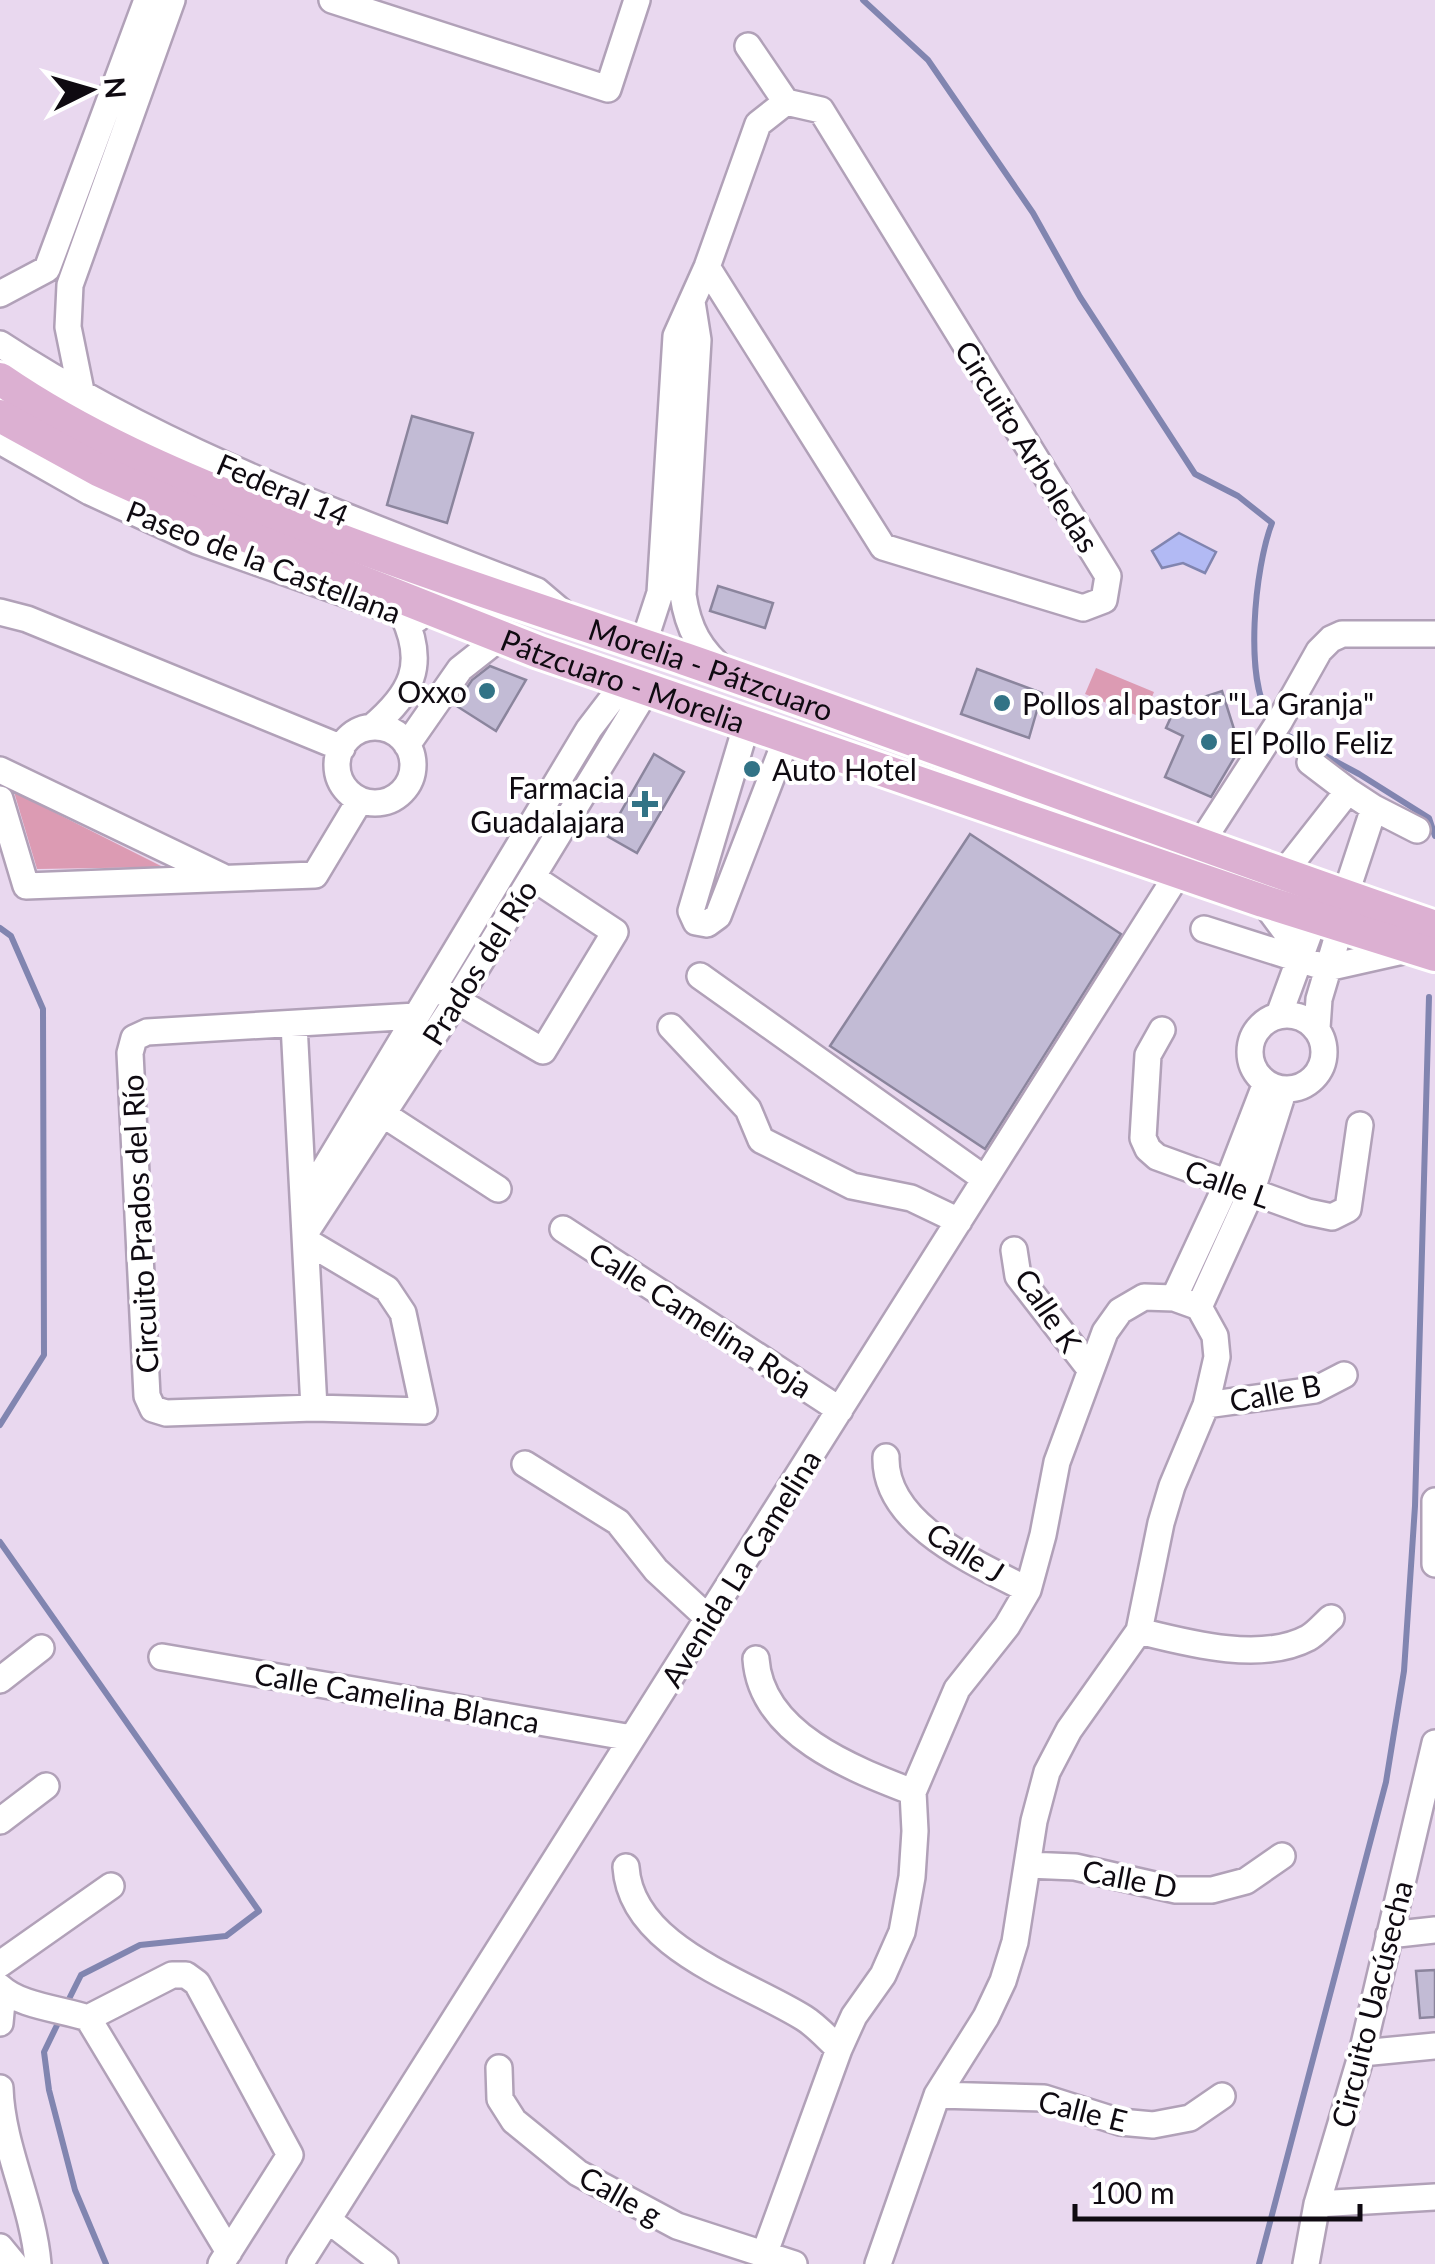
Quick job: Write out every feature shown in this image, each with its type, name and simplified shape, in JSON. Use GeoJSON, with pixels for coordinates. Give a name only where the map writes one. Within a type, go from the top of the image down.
{"type":"FeatureCollection","features":[{"type":"Feature","properties":{"kind":"main road","name":"Morelia - Pátzcuaro"},"geometry":{"type":"LineString","coordinates":[[7,410],[341,541],[728,674],[1189,859],[1428,943]]}},
{"type":"Feature","properties":{"kind":"main road","name":"Pátzcuaro - Morelia"},"geometry":{"type":"LineString","coordinates":[[7,410],[100,470],[231,530],[539,652],[787,737],[1189,859]]}},
{"type":"Feature","properties":{"kind":"street"},"geometry":{"type":"LineString","coordinates":[[332,0],[608,89],[637,0]]}},
{"type":"Feature","properties":{"kind":"street"},"geometry":{"type":"LineString","coordinates":[[0,294],[47,269],[113,127],[157,7]]}},
{"type":"Feature","properties":{"kind":"street"},"geometry":{"type":"LineString","coordinates":[[642,645],[673,568],[698,340],[692,302],[758,124],[786,102],[748,46]]}},
{"type":"Feature","properties":{"kind":"street","name":"Circuito Arboledas"},"geometry":{"type":"LineString","coordinates":[[707,267],[883,547],[1083,608],[1104,600],[1108,576],[822,110],[786,102]]}},
{"type":"Feature","properties":{"kind":"street"},"geometry":{"type":"LineString","coordinates":[[81,392],[68,327],[70,285],[113,127]]}},
{"type":"Feature","properties":{"kind":"street","name":"Federal 14"},"geometry":{"type":"LineString","coordinates":[[0,344],[124,418],[248,477],[537,591],[572,620]]}},
{"type":"Feature","properties":{"kind":"street","name":"Paseo de la Castellana"},"geometry":{"type":"LineString","coordinates":[[7,410],[90,492],[197,541],[403,615],[493,643],[539,652]]}},
{"type":"Feature","properties":{"kind":"street"},"geometry":{"type":"LineString","coordinates":[[673,568],[691,629],[710,658],[728,674]]}},
{"type":"Feature","properties":{"kind":"street"},"geometry":{"type":"LineString","coordinates":[[0,612],[27,618],[342,748]]}},
{"type":"Feature","properties":{"kind":"street"},"geometry":{"type":"LineString","coordinates":[[372,727],[398,735],[407,745],[413,768],[404,790],[384,802],[360,800],[342,784],[338,772],[342,748],[349,738],[372,727],[408,690],[415,655],[412,634],[403,615]]}},
{"type":"Feature","properties":{"kind":"street","name":"Avenida La Camelina"},"geometry":{"type":"LineString","coordinates":[[300,2264],[1278,722],[1319,651],[1342,634],[1435,634]]}},
{"type":"Feature","properties":{"kind":"street"},"geometry":{"type":"LineString","coordinates":[[407,745],[460,669],[493,643]]}},
{"type":"Feature","properties":{"kind":"street"},"geometry":{"type":"LineString","coordinates":[[304,1203],[374,1108],[416,1016],[446,994],[590,729],[636,686]]}},
{"type":"Feature","properties":{"kind":"street","name":"Prados del Río"},"geometry":{"type":"LineString","coordinates":[[306,1237],[374,1108],[446,994],[532,877],[636,686]]}},
{"type":"Feature","properties":{"kind":"street"},"geometry":{"type":"LineString","coordinates":[[746,723],[691,911],[696,922],[707,924],[718,916],[787,737]]}},
{"type":"Feature","properties":{"kind":"street"},"geometry":{"type":"LineString","coordinates":[[1310,762],[1374,808],[1416,830]]}},
{"type":"Feature","properties":{"kind":"street"},"geometry":{"type":"LineString","coordinates":[[0,770],[223,877]]}},
{"type":"Feature","properties":{"kind":"street"},"geometry":{"type":"LineString","coordinates":[[1301,957],[1273,888],[1348,791]]}},
{"type":"Feature","properties":{"kind":"street"},"geometry":{"type":"LineString","coordinates":[[0,799],[26,886],[315,875],[360,800]]}},
{"type":"Feature","properties":{"kind":"street"},"geometry":{"type":"LineString","coordinates":[[1334,913],[1301,957],[1278,1015],[1258,1028],[1252,1039],[1252,1063],[1275,1086],[1297,1088],[1317,1075],[1324,1052],[1317,1028],[1319,998],[1334,913],[1374,808]]}},
{"type":"Feature","properties":{"kind":"street"},"geometry":{"type":"LineString","coordinates":[[446,994],[543,1052],[616,932],[532,877]]}},
{"type":"Feature","properties":{"kind":"street"},"geometry":{"type":"LineString","coordinates":[[1204,929],[1327,968],[1428,943]]}},
{"type":"Feature","properties":{"kind":"street"},"geometry":{"type":"LineString","coordinates":[[700,976],[986,1179]]}},
{"type":"Feature","properties":{"kind":"street"},"geometry":{"type":"LineString","coordinates":[[1278,1015],[1300,1016],[1317,1028]]}},
{"type":"Feature","properties":{"kind":"street","name":"Circuito Prados del Río"},"geometry":{"type":"LineString","coordinates":[[306,1237],[387,1289],[404,1313],[424,1410],[314,1408],[166,1413],[153,1409],[147,1396],[145,1358],[130,1053],[134,1038],[147,1032],[416,1016]]}},
{"type":"Feature","properties":{"kind":"street"},"geometry":{"type":"LineString","coordinates":[[294,1024],[314,1408]]}},
{"type":"Feature","properties":{"kind":"street"},"geometry":{"type":"LineString","coordinates":[[671,1027],[748,1109],[762,1140],[852,1186],[911,1198],[959,1220]]}},
{"type":"Feature","properties":{"kind":"street","name":"Calle L"},"geometry":{"type":"LineString","coordinates":[[1162,1030],[1148,1055],[1144,1138],[1148,1150],[1157,1157],[1308,1212],[1332,1217],[1348,1209],[1360,1125]]}},
{"type":"Feature","properties":{"kind":"street"},"geometry":{"type":"LineString","coordinates":[[1186,1303],[1239,1187],[1275,1086]]}},
{"type":"Feature","properties":{"kind":"street"},"geometry":{"type":"LineString","coordinates":[[374,1108],[498,1189]]}},
{"type":"Feature","properties":{"kind":"street","name":"Calle Camelina Roja"},"geometry":{"type":"LineString","coordinates":[[562,1228],[840,1410]]}},
{"type":"Feature","properties":{"kind":"street","name":"Calle K"},"geometry":{"type":"LineString","coordinates":[[1014,1250],[1018,1276],[1090,1368]]}},
{"type":"Feature","properties":{"kind":"street"},"geometry":{"type":"LineString","coordinates":[[764,2256],[839,2049],[854,2016],[883,1974],[902,1932],[912,1877],[913,1792],[957,1689],[1007,1626],[1028,1590],[1057,1462],[1105,1332],[1120,1312],[1144,1297],[1186,1303],[1215,1336],[1218,1357],[1206,1405],[1161,1523],[1139,1630],[1070,1730],[1047,1772],[1034,1821],[1015,1942],[1003,1981],[986,2017],[937,2094],[878,2264]]}},
{"type":"Feature","properties":{"kind":"street","name":"Calle B"},"geometry":{"type":"LineString","coordinates":[[1206,1405],[1315,1390],[1344,1376]]}},
{"type":"Feature","properties":{"kind":"street","name":"Calle J"},"geometry":{"type":"LineString","coordinates":[[886,1457],[885,1473],[890,1486],[910,1514],[934,1537],[954,1552],[1028,1590]]}},
{"type":"Feature","properties":{"kind":"street"},"geometry":{"type":"LineString","coordinates":[[526,1464],[618,1522],[656,1570],[708,1618]]}},
{"type":"Feature","properties":{"kind":"street"},"geometry":{"type":"LineString","coordinates":[[1435,1501],[1435,1564]]}},
{"type":"Feature","properties":{"kind":"street"},"geometry":{"type":"LineString","coordinates":[[1139,1630],[1204,1647],[1239,1650],[1282,1646],[1308,1638],[1331,1618]]}},
{"type":"Feature","properties":{"kind":"street"},"geometry":{"type":"LineString","coordinates":[[0,1680],[41,1648]]}},
{"type":"Feature","properties":{"kind":"street","name":"Calle Camelina Blanca"},"geometry":{"type":"LineString","coordinates":[[162,1657],[632,1738]]}},
{"type":"Feature","properties":{"kind":"street"},"geometry":{"type":"LineString","coordinates":[[756,1659],[761,1689],[812,1745],[846,1766],[913,1792]]}},
{"type":"Feature","properties":{"kind":"street","name":"Circuito Uacúsecha"},"geometry":{"type":"LineString","coordinates":[[1306,2264],[1316,2204],[1362,2052],[1432,1772],[1435,1743]]}},
{"type":"Feature","properties":{"kind":"street"},"geometry":{"type":"LineString","coordinates":[[0,1820],[46,1786]]}},
{"type":"Feature","properties":{"kind":"street","name":"Calle D"},"geometry":{"type":"LineString","coordinates":[[1028,1866],[1075,1867],[1176,1890],[1212,1890],[1246,1882],[1282,1856]]}},
{"type":"Feature","properties":{"kind":"street"},"geometry":{"type":"LineString","coordinates":[[626,1868],[627,1887],[646,1921],[710,1969],[809,2021],[839,2049]]}},
{"type":"Feature","properties":{"kind":"street"},"geometry":{"type":"LineString","coordinates":[[0,1964],[110,1886]]}},
{"type":"Feature","properties":{"kind":"street"},"geometry":{"type":"LineString","coordinates":[[1389,1936],[1435,1930]]}},
{"type":"Feature","properties":{"kind":"street"},"geometry":{"type":"LineString","coordinates":[[0,2023],[2,1989],[34,2003],[82,2016],[172,1974],[186,1974],[197,1983],[290,2155],[225,2258],[82,2016]]}},
{"type":"Feature","properties":{"kind":"street"},"geometry":{"type":"LineString","coordinates":[[1362,2052],[1435,2046]]}},
{"type":"Feature","properties":{"kind":"street","name":"Calle g"},"geometry":{"type":"LineString","coordinates":[[499,2068],[500,2099],[514,2121],[578,2173],[676,2226],[794,2264]]}},
{"type":"Feature","properties":{"kind":"street"},"geometry":{"type":"LineString","coordinates":[[0,2088],[0,2113],[36,2240],[38,2264]]}},
{"type":"Feature","properties":{"kind":"street","name":"Calle E"},"geometry":{"type":"LineString","coordinates":[[937,2094],[1044,2098],[1120,2122],[1152,2125],[1190,2118],[1222,2096]]}},
{"type":"Feature","properties":{"kind":"street"},"geometry":{"type":"LineString","coordinates":[[1316,2204],[1435,2197]]}},
{"type":"Feature","properties":{"kind":"street"},"geometry":{"type":"LineString","coordinates":[[328,2220],[385,2264]]}},
{"type":"Feature","properties":{"kind":"street"},"geometry":{"type":"LineString","coordinates":[[0,2247],[14,2264]]}},
{"type":"Feature","properties":{"kind":"shaded area"},"geometry":{"type":"Polygon","coordinates":[[[1096,668],[1154,692],[1143,718],[1085,694],[1096,668]]]}},
{"type":"Feature","properties":{"kind":"shaded area"},"geometry":{"type":"Polygon","coordinates":[[[14,792],[163,867],[37,869],[14,792]]]}},
{"type":"Feature","properties":{"kind":"water"},"geometry":{"type":"Polygon","coordinates":[[[1179,533],[1216,552],[1205,573],[1183,563],[1162,568],[1152,551],[1179,533]]]}},
{"type":"Feature","properties":{"kind":"building"},"geometry":{"type":"Polygon","coordinates":[[[412,416],[473,433],[447,523],[387,505],[412,416]]]}},
{"type":"Feature","properties":{"kind":"building"},"geometry":{"type":"Polygon","coordinates":[[[718,586],[773,603],[765,628],[710,611],[718,586]]]}},
{"type":"Feature","properties":{"kind":"building","name":"Oxxo"},"geometry":{"type":"Polygon","coordinates":[[[490,666],[526,680],[496,731],[455,705],[472,680],[490,666]]]}},
{"type":"Feature","properties":{"kind":"building","name":"Pollos al pastor \"La Granja\""},"geometry":{"type":"Polygon","coordinates":[[[977,669],[1042,693],[1029,738],[961,714],[977,669]]]}},
{"type":"Feature","properties":{"kind":"building","name":"El Pollo Feliz"},"geometry":{"type":"Polygon","coordinates":[[[1222,691],[1240,748],[1211,797],[1165,777],[1183,736],[1166,728],[1176,706],[1222,691]]]}},
{"type":"Feature","properties":{"kind":"building","name":"Farmacia Guadalajara"},"geometry":{"type":"Polygon","coordinates":[[[654,754],[684,772],[637,853],[607,836],[654,754]]]}},
{"type":"Feature","properties":{"kind":"building"},"geometry":{"type":"Polygon","coordinates":[[[970,834],[1121,934],[985,1149],[830,1046],[970,834]]]}},
{"type":"Feature","properties":{"kind":"building"},"geometry":{"type":"Polygon","coordinates":[[[1435,1970],[1435,2017],[1420,2018],[1416,1971],[1435,1970]]]}},
{"type":"Feature","properties":{"kind":"waterway"},"geometry":{"type":"LineString","coordinates":[[863,0],[928,60],[1033,213],[1080,297],[1195,474],[1238,496],[1272,523],[1261,566],[1255,623],[1257,679],[1271,720]]}},
{"type":"Feature","properties":{"kind":"waterway"},"geometry":{"type":"LineString","coordinates":[[1283,733],[1429,818],[1435,836]]}},
{"type":"Feature","properties":{"kind":"waterway"},"geometry":{"type":"LineString","coordinates":[[0,928],[11,936],[43,1009],[44,1355],[0,1425]]}},
{"type":"Feature","properties":{"kind":"waterway"},"geometry":{"type":"LineString","coordinates":[[1259,2264],[1386,1782],[1404,1671],[1415,1506],[1429,997]]}},
{"type":"Feature","properties":{"kind":"waterway"},"geometry":{"type":"LineString","coordinates":[[0,1542],[259,1911],[226,1936],[140,1945],[81,1975],[65,2007]]}},
{"type":"Feature","properties":{"kind":"waterway"},"geometry":{"type":"LineString","coordinates":[[60,2019],[44,2052],[49,2090],[75,2190],[106,2264]]}},
{"type":"Feature","properties":{"kind":"place","name":"Oxxo"},"geometry":{"type":"Point","coordinates":[487,691]}},
{"type":"Feature","properties":{"kind":"place","name":"Pollos al pastor \"La Granja\""},"geometry":{"type":"Point","coordinates":[1002,703]}},
{"type":"Feature","properties":{"kind":"place","name":"El Pollo Feliz"},"geometry":{"type":"Point","coordinates":[1209,742]}},
{"type":"Feature","properties":{"kind":"place","name":"Auto Hotel"},"geometry":{"type":"Point","coordinates":[752,769]}},
{"type":"Feature","properties":{"kind":"place","name":"Farmacia Guadalajara"},"geometry":{"type":"Point","coordinates":[645,804]}}]}
